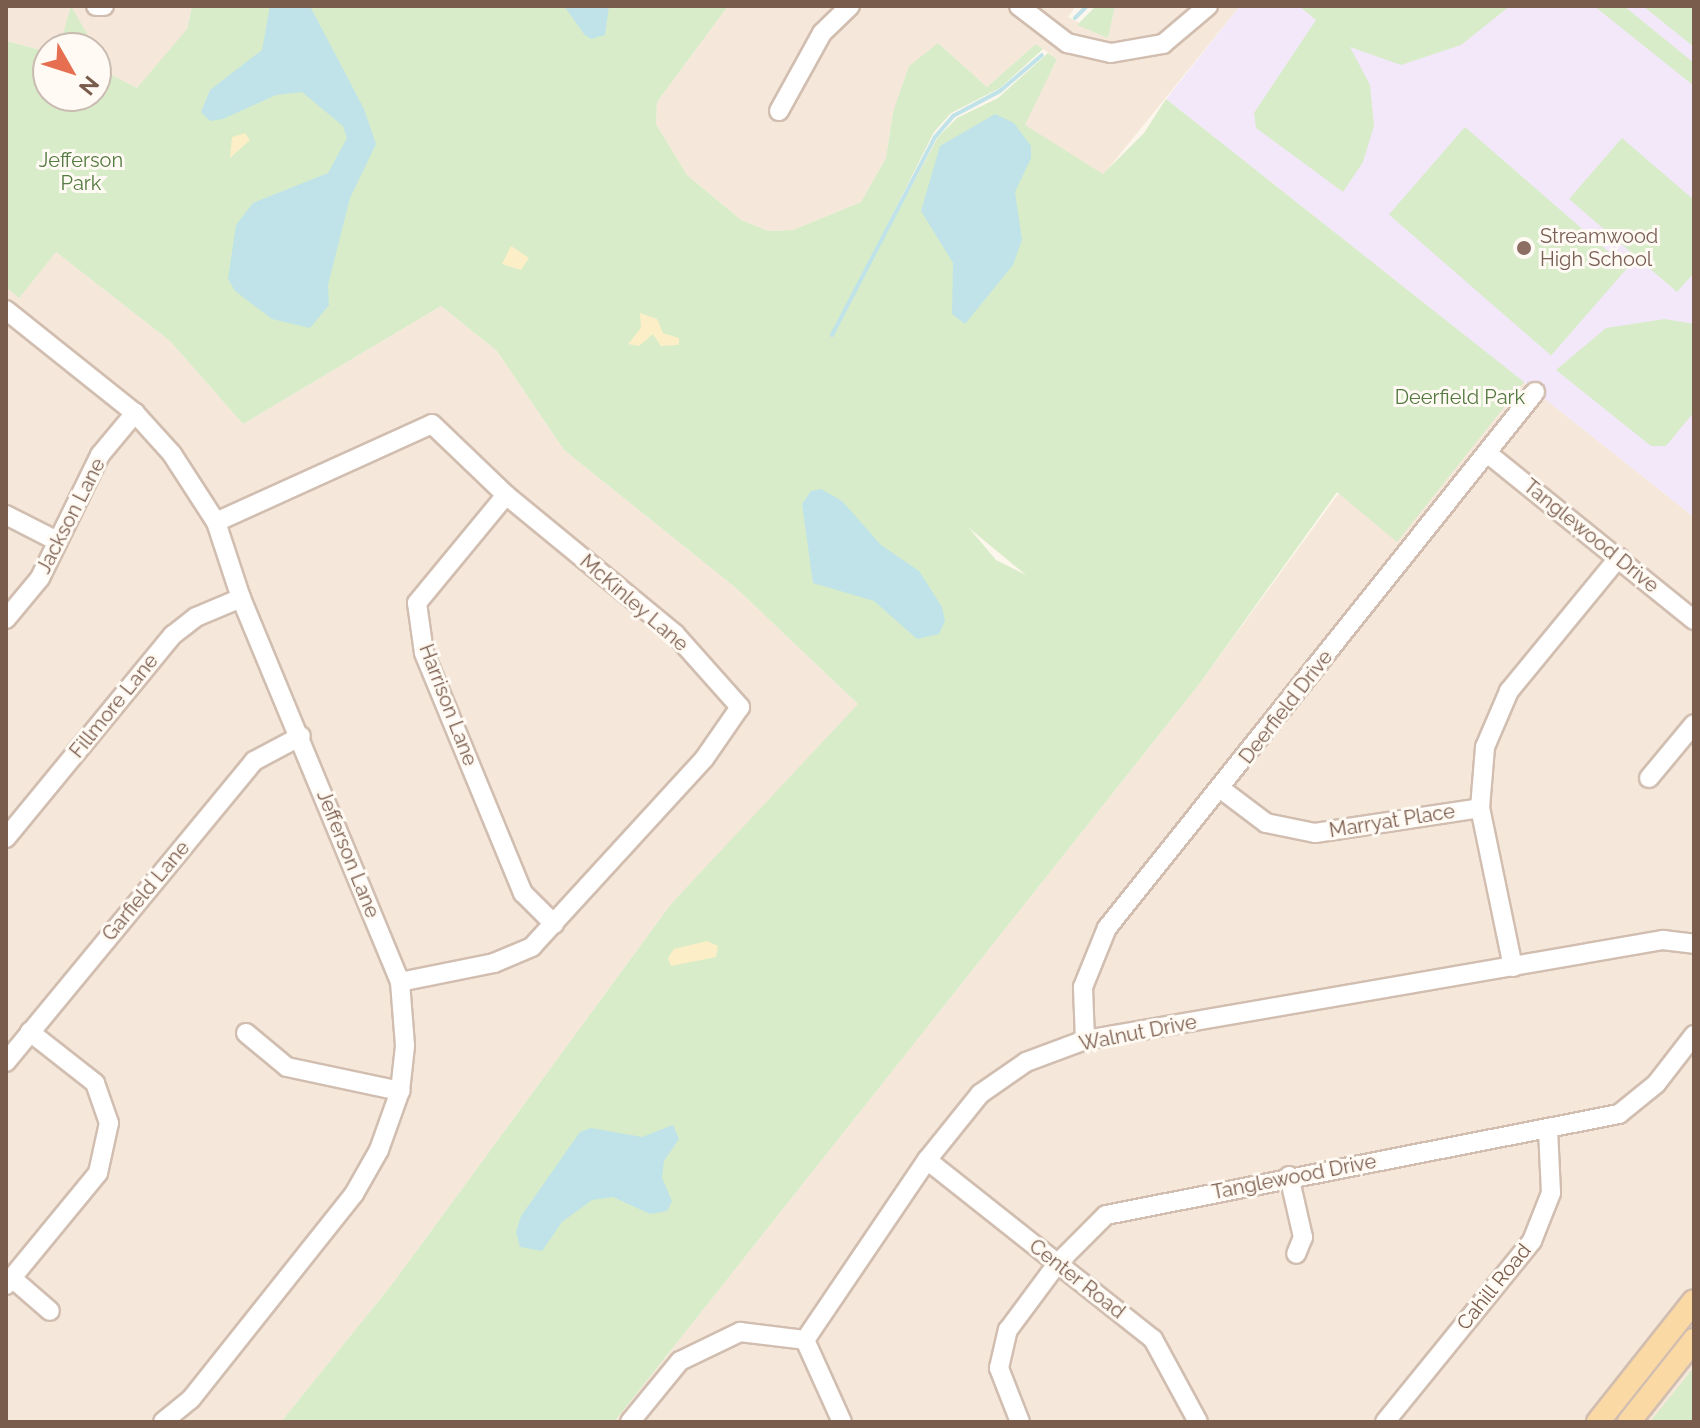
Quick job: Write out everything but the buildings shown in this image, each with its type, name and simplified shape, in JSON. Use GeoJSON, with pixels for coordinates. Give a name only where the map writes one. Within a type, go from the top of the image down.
{"type":"FeatureCollection","features":[{"type":"Feature","properties":{"kind":"main road"},"geometry":{"type":"LineString","coordinates":[[1598,1422],[1694,1301]]}},
{"type":"Feature","properties":{"kind":"main road"},"geometry":{"type":"LineString","coordinates":[[1629,1422],[1694,1340]]}},
{"type":"Feature","properties":{"kind":"street"},"geometry":{"type":"LineString","coordinates":[[96,6],[104,6]]}},
{"type":"Feature","properties":{"kind":"street"},"geometry":{"type":"LineString","coordinates":[[779,111],[822,33],[850,6]]}},
{"type":"Feature","properties":{"kind":"street"},"geometry":{"type":"LineString","coordinates":[[1019,6],[1067,43],[1111,53],[1163,44],[1208,6]]}},
{"type":"Feature","properties":{"kind":"street","name":"Jefferson Lane"},"geometry":{"type":"LineString","coordinates":[[6,310],[135,413],[172,454],[216,522],[241,598],[301,736],[400,982],[405,1046],[400,1091],[379,1150],[354,1194],[191,1399],[163,1422]]}},
{"type":"Feature","properties":{"kind":"street","name":"Deerfield Drive"},"geometry":{"type":"LineString","coordinates":[[1085,1040],[1083,987],[1107,928],[1535,392]]}},
{"type":"Feature","properties":{"kind":"street","name":"Jackson Lane"},"geometry":{"type":"LineString","coordinates":[[6,619],[40,578],[100,455],[135,413]]}},
{"type":"Feature","properties":{"kind":"street","name":"McKinley Lane"},"geometry":{"type":"LineString","coordinates":[[216,522],[432,424],[506,495],[675,634],[740,707],[704,759],[532,947],[494,963],[400,982]]}},
{"type":"Feature","properties":{"kind":"street","name":"Tanglewood Drive"},"geometry":{"type":"LineString","coordinates":[[1487,453],[1694,620]]}},
{"type":"Feature","properties":{"kind":"street","name":"Harrison Lane"},"geometry":{"type":"LineString","coordinates":[[506,495],[417,603],[424,653],[523,893],[554,924]]}},
{"type":"Feature","properties":{"kind":"street"},"geometry":{"type":"LineString","coordinates":[[6,515],[57,541]]}},
{"type":"Feature","properties":{"kind":"street"},"geometry":{"type":"LineString","coordinates":[[1513,967],[1480,808],[1485,747],[1509,691],[1619,557]]}},
{"type":"Feature","properties":{"kind":"street","name":"Fillmore Lane"},"geometry":{"type":"LineString","coordinates":[[6,838],[173,635],[196,617],[241,598]]}},
{"type":"Feature","properties":{"kind":"street"},"geometry":{"type":"LineString","coordinates":[[1649,778],[1694,724]]}},
{"type":"Feature","properties":{"kind":"street","name":"Garfield Lane"},"geometry":{"type":"LineString","coordinates":[[6,1062],[254,761],[301,736]]}},
{"type":"Feature","properties":{"kind":"street","name":"Marryat Place"},"geometry":{"type":"LineString","coordinates":[[1221,789],[1266,823],[1315,833],[1480,808]]}},
{"type":"Feature","properties":{"kind":"street","name":"Walnut Drive"},"geometry":{"type":"LineString","coordinates":[[805,1340],[927,1160],[980,1094],[1026,1062],[1085,1040],[1663,940],[1694,944]]}},
{"type":"Feature","properties":{"kind":"street"},"geometry":{"type":"LineString","coordinates":[[30,1032],[95,1083],[109,1123],[98,1173],[9,1281],[50,1311]]}},
{"type":"Feature","properties":{"kind":"street"},"geometry":{"type":"LineString","coordinates":[[246,1033],[287,1067],[400,1091]]}},
{"type":"Feature","properties":{"kind":"street","name":"Tanglewood Drive"},"geometry":{"type":"LineString","coordinates":[[1020,1422],[999,1368],[1008,1330],[1057,1264],[1106,1215],[1289,1176],[1548,1130],[1619,1114],[1656,1084],[1694,1035]]}},
{"type":"Feature","properties":{"kind":"street","name":"Cahill Road"},"geometry":{"type":"LineString","coordinates":[[1385,1422],[1532,1241],[1551,1193],[1548,1130]]}},
{"type":"Feature","properties":{"kind":"street","name":"Center Road"},"geometry":{"type":"LineString","coordinates":[[927,1160],[1153,1339],[1198,1422]]}},
{"type":"Feature","properties":{"kind":"street"},"geometry":{"type":"LineString","coordinates":[[1289,1176],[1303,1237],[1296,1254]]}},
{"type":"Feature","properties":{"kind":"street"},"geometry":{"type":"LineString","coordinates":[[630,1422],[680,1361],[740,1332],[805,1340],[842,1422]]}},
{"type":"Feature","properties":{"kind":"shaded area"},"geometry":{"type":"Polygon","coordinates":[[[6,6],[192,6],[170,105],[112,75],[112,32],[32,32],[32,48],[6,41],[6,6]]]}},
{"type":"Feature","properties":{"kind":"shaded area"},"geometry":{"type":"Polygon","coordinates":[[[728,6],[1076,6],[1068,17],[1108,38],[1115,6],[1240,6],[1103,175],[1024,125],[1057,59],[1036,44],[987,87],[938,43],[893,112],[886,158],[861,202],[793,230],[768,231],[741,220],[687,175],[656,124],[657,102],[728,6]]]}},
{"type":"Feature","properties":{"kind":"shaded area","name":"Streamwood High School"},"geometry":{"type":"Polygon","coordinates":[[[1240,6],[1694,6],[1694,517],[1166,99],[1240,6]]]}},
{"type":"Feature","properties":{"kind":"shaded area"},"geometry":{"type":"Polygon","coordinates":[[[56,252],[170,341],[243,424],[441,306],[497,351],[564,450],[736,588],[859,705],[671,904],[393,1283],[281,1422],[6,1422],[6,287],[19,297],[56,252]]]}},
{"type":"Feature","properties":{"kind":"shaded area"},"geometry":{"type":"Polygon","coordinates":[[[1458,330],[1694,517],[1694,1290],[1590,1422],[614,1422],[1200,683],[1458,330]]]}},
{"type":"Feature","properties":{"kind":"shaded area"},"geometry":{"type":"Polygon","coordinates":[[[1694,1360],[1694,1422],[1645,1422],[1694,1360]]]}},
{"type":"Feature","properties":{"kind":"green space"},"geometry":{"type":"Polygon","coordinates":[[[71,6],[86,32],[64,32],[71,6]]]}},
{"type":"Feature","properties":{"kind":"green space"},"geometry":{"type":"Polygon","coordinates":[[[192,6],[728,6],[657,102],[656,124],[687,175],[741,220],[768,231],[793,230],[861,202],[886,158],[893,112],[909,66],[938,43],[987,87],[1036,44],[1043,49],[1000,88],[951,113],[934,132],[832,335],[938,137],[957,118],[998,98],[1048,53],[1057,59],[1025,125],[1103,174],[1144,133],[1166,99],[1524,382],[1397,542],[1337,492],[1200,683],[614,1422],[281,1422],[393,1283],[671,904],[858,704],[736,588],[564,450],[497,351],[441,306],[243,424],[170,341],[56,252],[19,298],[6,287],[6,41],[32,48],[32,112],[112,112],[112,75],[137,88],[187,29],[192,6]],[[969,528],[996,560],[1026,575],[969,528]]]}},
{"type":"Feature","properties":{"kind":"green space"},"geometry":{"type":"Polygon","coordinates":[[[1096,6],[1115,6],[1108,38],[1077,25],[1096,6]]]}},
{"type":"Feature","properties":{"kind":"green space"},"geometry":{"type":"Polygon","coordinates":[[[1299,6],[1510,6],[1461,45],[1401,65],[1350,47],[1370,85],[1374,126],[1363,162],[1343,192],[1256,128],[1254,113],[1316,20],[1299,6]]]}},
{"type":"Feature","properties":{"kind":"green space"},"geometry":{"type":"Polygon","coordinates":[[[1594,6],[1624,6],[1694,63],[1694,86],[1594,6]]]}},
{"type":"Feature","properties":{"kind":"green space"},"geometry":{"type":"Polygon","coordinates":[[[1643,6],[1694,6],[1694,47],[1643,6]]]}},
{"type":"Feature","properties":{"kind":"green space"},"geometry":{"type":"Polygon","coordinates":[[[1465,127],[1627,268],[1551,356],[1389,215],[1465,127]]]}},
{"type":"Feature","properties":{"kind":"green space"},"geometry":{"type":"Polygon","coordinates":[[[1622,138],[1694,200],[1694,273],[1677,292],[1569,199],[1622,138]]]}},
{"type":"Feature","properties":{"kind":"green space"},"geometry":{"type":"Polygon","coordinates":[[[1665,319],[1694,324],[1694,412],[1666,446],[1651,446],[1556,370],[1606,328],[1665,319]]]}},
{"type":"Feature","properties":{"kind":"green space"},"geometry":{"type":"Polygon","coordinates":[[[1694,1367],[1694,1422],[1650,1422],[1694,1367]]]}},
{"type":"Feature","properties":{"kind":"sand"},"geometry":{"type":"Polygon","coordinates":[[[245,133],[250,140],[230,158],[232,137],[245,133]]]}},
{"type":"Feature","properties":{"kind":"sand"},"geometry":{"type":"Polygon","coordinates":[[[511,246],[529,258],[521,270],[502,264],[511,246]]]}},
{"type":"Feature","properties":{"kind":"sand"},"geometry":{"type":"Polygon","coordinates":[[[640,313],[657,319],[663,333],[679,338],[679,345],[661,346],[653,334],[639,346],[628,344],[641,328],[640,313]]]}},
{"type":"Feature","properties":{"kind":"sand"},"geometry":{"type":"Polygon","coordinates":[[[707,941],[718,946],[716,957],[671,966],[668,958],[674,949],[707,941]]]}},
{"type":"Feature","properties":{"kind":"water"},"geometry":{"type":"Polygon","coordinates":[[[270,6],[310,6],[364,109],[376,144],[350,198],[328,285],[329,305],[310,328],[272,319],[235,291],[228,279],[236,225],[253,203],[328,173],[347,138],[343,126],[302,92],[276,95],[223,119],[210,121],[201,112],[210,90],[262,50],[270,6]]]}},
{"type":"Feature","properties":{"kind":"water"},"geometry":{"type":"Polygon","coordinates":[[[564,6],[609,6],[605,35],[591,39],[564,6]]]}},
{"type":"Feature","properties":{"kind":"water"},"geometry":{"type":"Polygon","coordinates":[[[995,114],[1014,123],[1031,146],[1031,158],[1015,192],[1022,240],[1013,265],[965,324],[952,314],[953,263],[921,211],[940,146],[995,114]]]}},
{"type":"Feature","properties":{"kind":"water"},"geometry":{"type":"Polygon","coordinates":[[[821,489],[842,501],[881,545],[919,571],[942,607],[945,621],[939,634],[917,639],[874,601],[813,583],[802,504],[811,491],[821,489]]]}},
{"type":"Feature","properties":{"kind":"water"},"geometry":{"type":"Polygon","coordinates":[[[673,1125],[679,1139],[664,1161],[662,1178],[672,1201],[667,1211],[650,1214],[613,1197],[592,1200],[562,1222],[542,1251],[520,1247],[516,1232],[521,1216],[580,1132],[591,1128],[642,1137],[673,1125]]]}},
{"type":"Feature","properties":{"kind":"waterway"},"geometry":{"type":"LineString","coordinates":[[1075,18],[1087,6]]}},
{"type":"Feature","properties":{"kind":"waterway"},"geometry":{"type":"LineString","coordinates":[[832,335],[935,137],[953,116],[1000,91],[1042,55]]}},
{"type":"Feature","properties":{"kind":"place","name":"Streamwood High School"},"geometry":{"type":"Point","coordinates":[1524,248]}},
{"type":"Feature","properties":{"kind":"park label","name":"Jefferson Park"},"geometry":{"type":"Point","coordinates":[81,172]}},
{"type":"Feature","properties":{"kind":"park label","name":"Deerfield Park"},"geometry":{"type":"Point","coordinates":[1460,397]}}]}
